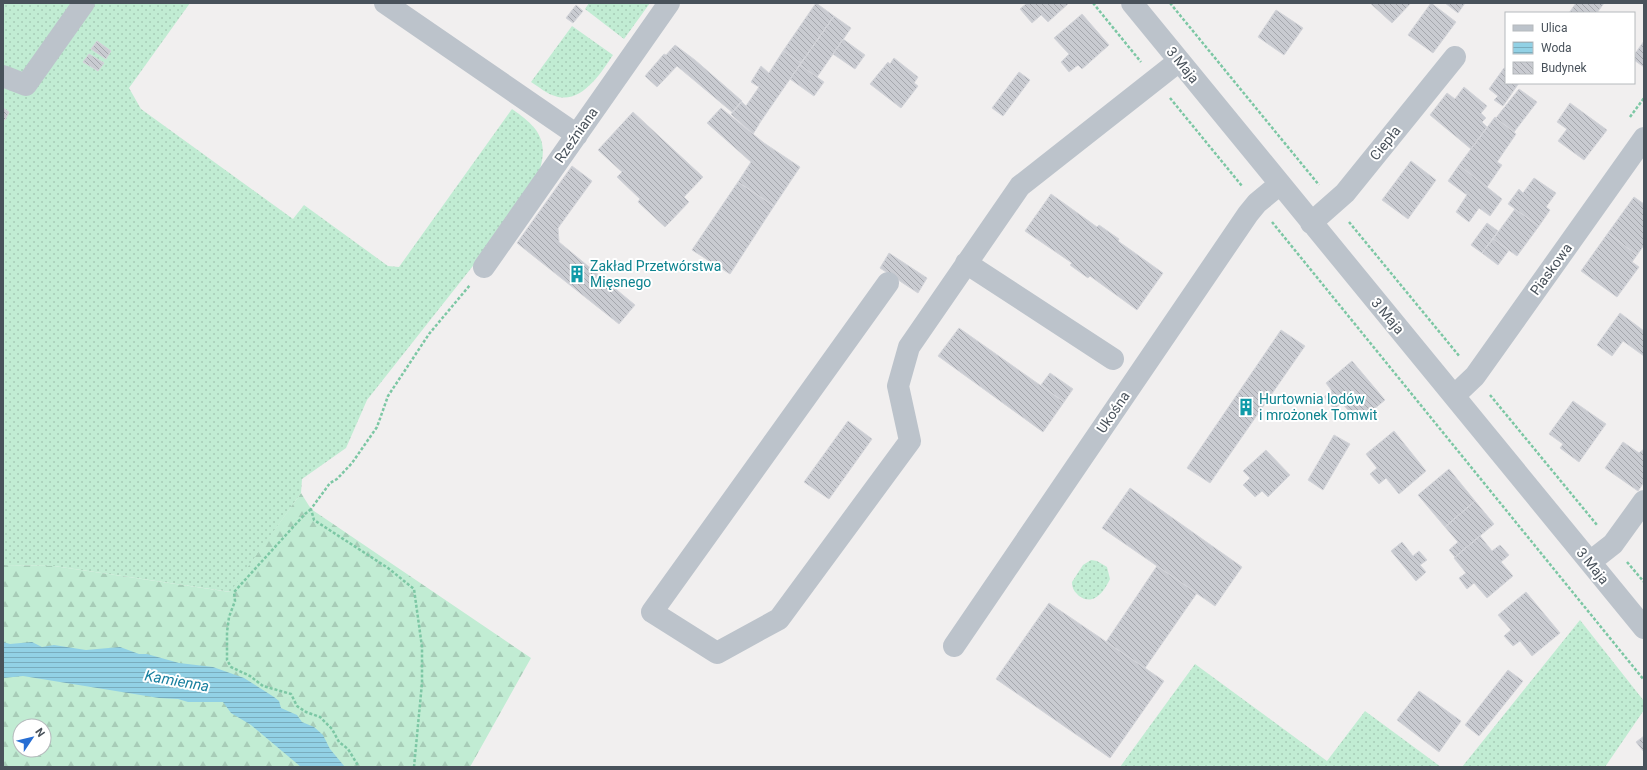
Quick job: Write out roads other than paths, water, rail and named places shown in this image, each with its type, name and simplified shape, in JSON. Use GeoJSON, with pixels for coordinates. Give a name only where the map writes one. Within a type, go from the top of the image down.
{"type":"FeatureCollection","features":[{"type":"Feature","properties":{"kind":"street"},"geometry":{"type":"LineString","coordinates":[[3,76],[26,85],[84,3]]}},
{"type":"Feature","properties":{"kind":"street"},"geometry":{"type":"LineString","coordinates":[[385,3],[577,135]]}},
{"type":"Feature","properties":{"kind":"street","name":"Rzeźniana"},"geometry":{"type":"LineString","coordinates":[[484,267],[669,3]]}},
{"type":"Feature","properties":{"kind":"street","name":"3 Maja"},"geometry":{"type":"LineString","coordinates":[[1132,3],[1644,628]]}},
{"type":"Feature","properties":{"kind":"street","name":"Ciepła"},"geometry":{"type":"LineString","coordinates":[[1311,223],[1345,193],[1454,57]]}},
{"type":"Feature","properties":{"kind":"street"},"geometry":{"type":"LineString","coordinates":[[888,283],[652,612],[717,653],[779,619],[910,441],[898,386],[909,348],[1020,186],[1179,61]]}},
{"type":"Feature","properties":{"kind":"street","name":"Piaskowa"},"geometry":{"type":"LineString","coordinates":[[1454,396],[1475,376],[1644,138]]}},
{"type":"Feature","properties":{"kind":"street","name":"Ukośna"},"geometry":{"type":"LineString","coordinates":[[954,646],[1257,203],[1280,184]]}},
{"type":"Feature","properties":{"kind":"street"},"geometry":{"type":"LineString","coordinates":[[966,264],[1113,359]]}},
{"type":"Feature","properties":{"kind":"street"},"geometry":{"type":"LineString","coordinates":[[1590,562],[1613,544],[1644,501]]}},
{"type":"Feature","properties":{"kind":"water","name":"Kamienna"},"geometry":{"type":"Polygon","coordinates":[[[3,642],[10,644],[32,642],[42,647],[54,645],[86,650],[120,647],[139,654],[147,654],[179,663],[213,667],[244,678],[279,701],[281,708],[297,715],[302,722],[314,727],[323,735],[330,749],[345,767],[301,767],[251,725],[231,713],[223,702],[188,702],[178,699],[159,698],[23,676],[3,678],[3,642]]]}},
{"type":"Feature","properties":{"kind":"place","name":"Zakład Przetwórstwa Mięsnego"},"geometry":{"type":"Point","coordinates":[577,274]}},
{"type":"Feature","properties":{"kind":"place","name":"Hurtownia lodów i mrożonek Tomwit"},"geometry":{"type":"Point","coordinates":[1246,407]}}]}
